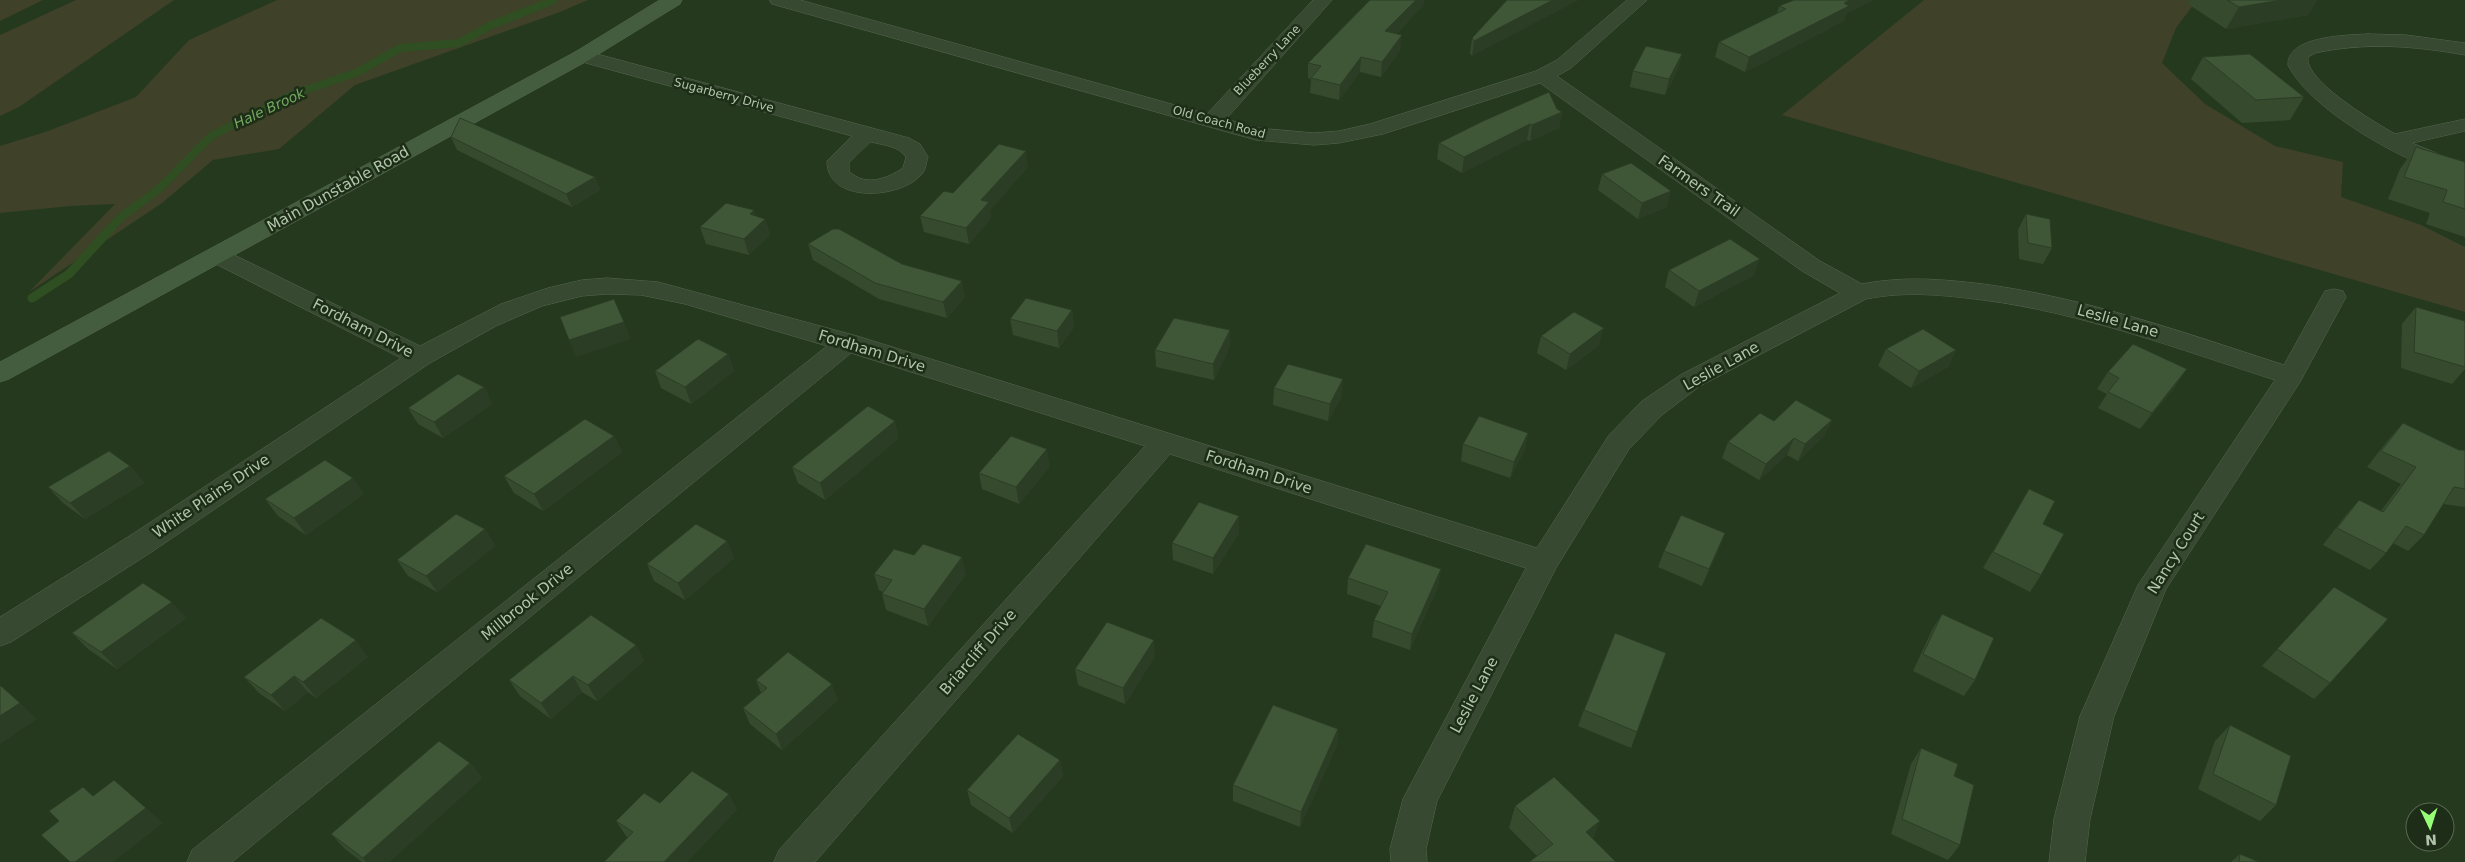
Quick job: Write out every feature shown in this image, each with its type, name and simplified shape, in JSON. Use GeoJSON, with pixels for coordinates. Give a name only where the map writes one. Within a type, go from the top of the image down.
{"type":"FeatureCollection","features":[{"type":"Feature","properties":{"kind":"main road","name":"Main Dunstable Road"},"geometry":{"type":"LineString","coordinates":[[0,372],[582,56],[673,0]]}},
{"type":"Feature","properties":{"kind":"street","name":"Old Coach Road"},"geometry":{"type":"LineString","coordinates":[[779,0],[1256,134],[1314,139],[1339,137],[1408,120],[1543,75],[1564,64],[1638,0]]}},
{"type":"Feature","properties":{"kind":"street","name":"Blueberry Lane"},"geometry":{"type":"LineString","coordinates":[[1212,121],[1323,0]]}},
{"type":"Feature","properties":{"kind":"street"},"geometry":{"type":"LineString","coordinates":[[2465,49],[2415,40],[2377,38],[2309,48],[2302,52],[2298,58],[2298,66],[2309,82],[2341,107],[2391,141],[2424,157],[2465,173]]}},
{"type":"Feature","properties":{"kind":"street","name":"Sugarberry Drive"},"geometry":{"type":"LineString","coordinates":[[582,56],[867,134]]}},
{"type":"Feature","properties":{"kind":"street","name":"Farmers Trail"},"geometry":{"type":"LineString","coordinates":[[1543,75],[1811,266],[1859,293]]}},
{"type":"Feature","properties":{"kind":"street"},"geometry":{"type":"LineString","coordinates":[[2391,141],[2465,125]]}},
{"type":"Feature","properties":{"kind":"street","name":"Fordham Drive"},"geometry":{"type":"LineString","coordinates":[[216,255],[421,357],[500,313],[532,300],[583,288],[606,286],[628,286],[674,294],[848,342],[1544,562]]}},
{"type":"Feature","properties":{"kind":"street","name":"Leslie Lane"},"geometry":{"type":"LineString","coordinates":[[1409,862],[1408,849],[1420,799],[1544,562],[1618,442],[1652,408],[1691,380],[1859,293],[1893,286],[1938,286],[2006,295],[2087,310],[2291,376]]}},
{"type":"Feature","properties":{"kind":"street","name":"Nancy Court"},"geometry":{"type":"LineString","coordinates":[[2068,862],[2072,819],[2097,716],[2153,585],[2291,376],[2334,297]]}},
{"type":"Feature","properties":{"kind":"street","name":"Millbrook Drive"},"geometry":{"type":"LineString","coordinates":[[205,862],[848,342]]}},
{"type":"Feature","properties":{"kind":"street","name":"White Plains Drive"},"geometry":{"type":"LineString","coordinates":[[0,633],[139,544],[421,357]]}},
{"type":"Feature","properties":{"kind":"street","name":"Briarcliff Drive"},"geometry":{"type":"LineString","coordinates":[[792,862],[1164,442]]}},
{"type":"Feature","properties":{"kind":"green space"},"geometry":{"type":"Polygon","coordinates":[[[0,0],[43,0],[0,21],[0,0]]]}},
{"type":"Feature","properties":{"kind":"green space"},"geometry":{"type":"Polygon","coordinates":[[[76,0],[174,0],[19,107],[0,116],[0,35],[76,0]]]}},
{"type":"Feature","properties":{"kind":"green space"},"geometry":{"type":"Polygon","coordinates":[[[277,0],[588,0],[560,12],[355,85],[279,149],[213,160],[162,203],[29,292],[115,204],[0,213],[0,146],[48,131],[136,97],[189,40],[277,0]]]}},
{"type":"Feature","properties":{"kind":"green space"},"geometry":{"type":"Polygon","coordinates":[[[1924,0],[2197,0],[2176,28],[2162,63],[2205,104],[2275,146],[2343,162],[2341,197],[2421,225],[2465,247],[2465,312],[1782,115],[1924,0]]]}},
{"type":"Feature","properties":{"kind":"building"},"geometry":{"type":"Polygon","coordinates":[[[1370,0],[1416,0],[1385,31],[1402,35],[1382,62],[1361,57],[1340,85],[1311,78],[1321,66],[1308,63],[1370,0]]]}},
{"type":"Feature","properties":{"kind":"building"},"geometry":{"type":"Polygon","coordinates":[[[1507,0],[1553,0],[1474,41],[1472,38],[1507,0]]]}},
{"type":"Feature","properties":{"kind":"building"},"geometry":{"type":"Polygon","coordinates":[[[1794,0],[1850,0],[1844,3],[1849,6],[1749,57],[1719,42],[1786,9],[1779,6],[1794,0]]]}},
{"type":"Feature","properties":{"kind":"building"},"geometry":{"type":"Polygon","coordinates":[[[2227,0],[2282,0],[2239,7],[2227,0]]]}},
{"type":"Feature","properties":{"kind":"building"},"geometry":{"type":"Polygon","coordinates":[[[1646,46],[1682,54],[1669,79],[1633,71],[1646,46]]]}},
{"type":"Feature","properties":{"kind":"building"},"geometry":{"type":"Polygon","coordinates":[[[2250,54],[2304,97],[2256,100],[2203,57],[2250,54]]]}},
{"type":"Feature","properties":{"kind":"building"},"geometry":{"type":"Polygon","coordinates":[[[1549,92],[1557,109],[1562,112],[1532,125],[1530,124],[1464,157],[1439,143],[1483,121],[1549,92]]]}},
{"type":"Feature","properties":{"kind":"building"},"geometry":{"type":"Polygon","coordinates":[[[460,118],[595,177],[566,194],[451,137],[460,118]]]}},
{"type":"Feature","properties":{"kind":"building"},"geometry":{"type":"Polygon","coordinates":[[[999,144],[1026,151],[981,200],[989,202],[966,228],[920,216],[944,191],[953,193],[999,144]]]}},
{"type":"Feature","properties":{"kind":"building"},"geometry":{"type":"Polygon","coordinates":[[[2416,147],[2465,162],[2465,209],[2443,202],[2447,190],[2404,177],[2416,147]]]}},
{"type":"Feature","properties":{"kind":"building"},"geometry":{"type":"Polygon","coordinates":[[[1631,163],[1671,191],[1642,203],[1602,174],[1631,163]]]}},
{"type":"Feature","properties":{"kind":"building"},"geometry":{"type":"Polygon","coordinates":[[[726,203],[754,210],[750,214],[765,219],[744,239],[700,227],[726,203]]]}},
{"type":"Feature","properties":{"kind":"building"},"geometry":{"type":"Polygon","coordinates":[[[2026,214],[2050,219],[2052,248],[2028,243],[2026,214]]]}},
{"type":"Feature","properties":{"kind":"building"},"geometry":{"type":"Polygon","coordinates":[[[833,229],[839,229],[902,264],[962,281],[943,302],[875,283],[808,244],[833,229]]]}},
{"type":"Feature","properties":{"kind":"building"},"geometry":{"type":"Polygon","coordinates":[[[1730,239],[1760,259],[1699,291],[1669,270],[1730,239]]]}},
{"type":"Feature","properties":{"kind":"building"},"geometry":{"type":"Polygon","coordinates":[[[1026,298],[1072,310],[1057,331],[1010,319],[1026,298]]]}},
{"type":"Feature","properties":{"kind":"building"},"geometry":{"type":"Polygon","coordinates":[[[614,299],[624,322],[569,340],[560,317],[614,299]]]}},
{"type":"Feature","properties":{"kind":"building"},"geometry":{"type":"Polygon","coordinates":[[[2416,307],[2465,321],[2465,367],[2414,352],[2416,307]]]}},
{"type":"Feature","properties":{"kind":"building"},"geometry":{"type":"Polygon","coordinates":[[[1574,312],[1604,328],[1570,354],[1541,336],[1574,312]]]}},
{"type":"Feature","properties":{"kind":"building"},"geometry":{"type":"Polygon","coordinates":[[[1174,318],[1230,330],[1213,364],[1155,350],[1174,318]]]}},
{"type":"Feature","properties":{"kind":"building"},"geometry":{"type":"Polygon","coordinates":[[[1923,329],[1956,350],[1919,371],[1886,349],[1923,329]]]}},
{"type":"Feature","properties":{"kind":"building"},"geometry":{"type":"Polygon","coordinates":[[[698,339],[728,354],[685,387],[655,371],[698,339]]]}},
{"type":"Feature","properties":{"kind":"building"},"geometry":{"type":"Polygon","coordinates":[[[2133,344],[2187,369],[2152,413],[2108,392],[2119,378],[2108,372],[2133,344]]]}},
{"type":"Feature","properties":{"kind":"building"},"geometry":{"type":"Polygon","coordinates":[[[1288,364],[1343,379],[1330,404],[1274,388],[1288,364]]]}},
{"type":"Feature","properties":{"kind":"building"},"geometry":{"type":"Polygon","coordinates":[[[458,374],[484,387],[434,422],[408,408],[458,374]]]}},
{"type":"Feature","properties":{"kind":"building"},"geometry":{"type":"Polygon","coordinates":[[[1796,400],[1832,420],[1805,444],[1794,438],[1766,464],[1728,442],[1760,413],[1774,421],[1796,400]]]}},
{"type":"Feature","properties":{"kind":"building"},"geometry":{"type":"Polygon","coordinates":[[[868,406],[895,421],[820,483],[792,467],[868,406]]]}},
{"type":"Feature","properties":{"kind":"building"},"geometry":{"type":"Polygon","coordinates":[[[1479,416],[1528,433],[1514,462],[1463,444],[1479,416]]]}},
{"type":"Feature","properties":{"kind":"building"},"geometry":{"type":"Polygon","coordinates":[[[585,419],[614,436],[534,494],[504,476],[585,419]]]}},
{"type":"Feature","properties":{"kind":"building"},"geometry":{"type":"Polygon","coordinates":[[[2403,423],[2459,450],[2465,450],[2465,489],[2454,487],[2424,535],[2406,526],[2386,553],[2337,528],[2359,500],[2383,512],[2416,467],[2381,451],[2403,423]]]}},
{"type":"Feature","properties":{"kind":"building"},"geometry":{"type":"Polygon","coordinates":[[[1011,436],[1047,449],[1016,487],[979,473],[1011,436]]]}},
{"type":"Feature","properties":{"kind":"building"},"geometry":{"type":"Polygon","coordinates":[[[109,451],[130,466],[70,503],[48,487],[109,451]]]}},
{"type":"Feature","properties":{"kind":"building"},"geometry":{"type":"Polygon","coordinates":[[[325,460],[353,478],[294,518],[265,499],[325,460]]]}},
{"type":"Feature","properties":{"kind":"building"},"geometry":{"type":"Polygon","coordinates":[[[2029,489],[2055,501],[2043,524],[2064,534],[2041,575],[1993,552],[2029,489]]]}},
{"type":"Feature","properties":{"kind":"building"},"geometry":{"type":"Polygon","coordinates":[[[1199,502],[1239,516],[1213,558],[1172,543],[1199,502]]]}},
{"type":"Feature","properties":{"kind":"building"},"geometry":{"type":"Polygon","coordinates":[[[456,514],[485,529],[426,576],[397,560],[456,514]]]}},
{"type":"Feature","properties":{"kind":"building"},"geometry":{"type":"Polygon","coordinates":[[[1681,515],[1725,533],[1709,569],[1664,551],[1681,515]]]}},
{"type":"Feature","properties":{"kind":"building"},"geometry":{"type":"Polygon","coordinates":[[[696,524],[727,541],[678,583],[647,564],[696,524]]]}},
{"type":"Feature","properties":{"kind":"building"},"geometry":{"type":"Polygon","coordinates":[[[923,544],[962,557],[924,609],[882,594],[892,580],[874,574],[894,549],[914,555],[923,544]]]}},
{"type":"Feature","properties":{"kind":"building"},"geometry":{"type":"Polygon","coordinates":[[[1366,544],[1441,569],[1412,634],[1374,620],[1388,592],[1348,578],[1366,544]]]}},
{"type":"Feature","properties":{"kind":"building"},"geometry":{"type":"Polygon","coordinates":[[[143,583],[172,602],[101,652],[72,633],[143,583]]]}},
{"type":"Feature","properties":{"kind":"building"},"geometry":{"type":"Polygon","coordinates":[[[2334,587],[2388,619],[2330,683],[2277,649],[2334,587]]]}},
{"type":"Feature","properties":{"kind":"building"},"geometry":{"type":"Polygon","coordinates":[[[1942,614],[1994,638],[1975,680],[1923,654],[1942,614]]]}},
{"type":"Feature","properties":{"kind":"building"},"geometry":{"type":"Polygon","coordinates":[[[591,615],[636,645],[588,685],[573,676],[541,703],[509,680],[591,615]]]}},
{"type":"Feature","properties":{"kind":"building"},"geometry":{"type":"Polygon","coordinates":[[[321,618],[356,640],[303,682],[294,676],[271,695],[244,677],[321,618]]]}},
{"type":"Feature","properties":{"kind":"building"},"geometry":{"type":"Polygon","coordinates":[[[1107,622],[1154,640],[1123,688],[1075,669],[1107,622]]]}},
{"type":"Feature","properties":{"kind":"building"},"geometry":{"type":"Polygon","coordinates":[[[1615,633],[1666,653],[1637,732],[1584,710],[1615,633]]]}},
{"type":"Feature","properties":{"kind":"building"},"geometry":{"type":"Polygon","coordinates":[[[788,652],[832,684],[776,734],[743,708],[767,688],[756,680],[788,652]]]}},
{"type":"Feature","properties":{"kind":"building"},"geometry":{"type":"Polygon","coordinates":[[[0,685],[20,703],[0,716],[0,685]]]}},
{"type":"Feature","properties":{"kind":"building"},"geometry":{"type":"Polygon","coordinates":[[[1273,705],[1338,729],[1301,812],[1233,785],[1273,705]]]}},
{"type":"Feature","properties":{"kind":"building"},"geometry":{"type":"Polygon","coordinates":[[[2230,725],[2291,756],[2276,805],[2213,774],[2230,725]]]}},
{"type":"Feature","properties":{"kind":"building"},"geometry":{"type":"Polygon","coordinates":[[[1018,734],[1060,760],[1009,818],[967,790],[1018,734]]]}},
{"type":"Feature","properties":{"kind":"building"},"geometry":{"type":"Polygon","coordinates":[[[439,741],[470,763],[363,858],[331,834],[439,741]]]}},
{"type":"Feature","properties":{"kind":"building"},"geometry":{"type":"Polygon","coordinates":[[[1921,748],[1958,764],[1954,776],[1974,785],[1960,845],[1902,819],[1921,748]]]}},
{"type":"Feature","properties":{"kind":"building"},"geometry":{"type":"Polygon","coordinates":[[[692,771],[729,794],[664,862],[604,862],[633,832],[616,821],[644,793],[660,803],[692,771]]]}},
{"type":"Feature","properties":{"kind":"building"},"geometry":{"type":"Polygon","coordinates":[[[1554,777],[1600,821],[1586,832],[1616,862],[1529,862],[1553,844],[1515,806],[1554,777]]]}},
{"type":"Feature","properties":{"kind":"building"},"geometry":{"type":"Polygon","coordinates":[[[114,780],[146,808],[75,862],[70,862],[41,835],[59,821],[49,811],[83,787],[93,796],[114,780]]]}},
{"type":"Feature","properties":{"kind":"building"},"geometry":{"type":"Polygon","coordinates":[[[2240,854],[2259,862],[2239,862],[2240,854]]]}},
{"type":"Feature","properties":{"kind":"waterway","name":"Hale Brook"},"geometry":{"type":"LineString","coordinates":[[111,228],[120,218],[160,188],[211,136],[291,95],[358,72],[400,48],[459,43],[489,26],[554,0]]}},
{"type":"Feature","properties":{"kind":"waterway","name":"Hale Brook"},"geometry":{"type":"LineString","coordinates":[[32,298],[69,274],[112,227]]}}]}
